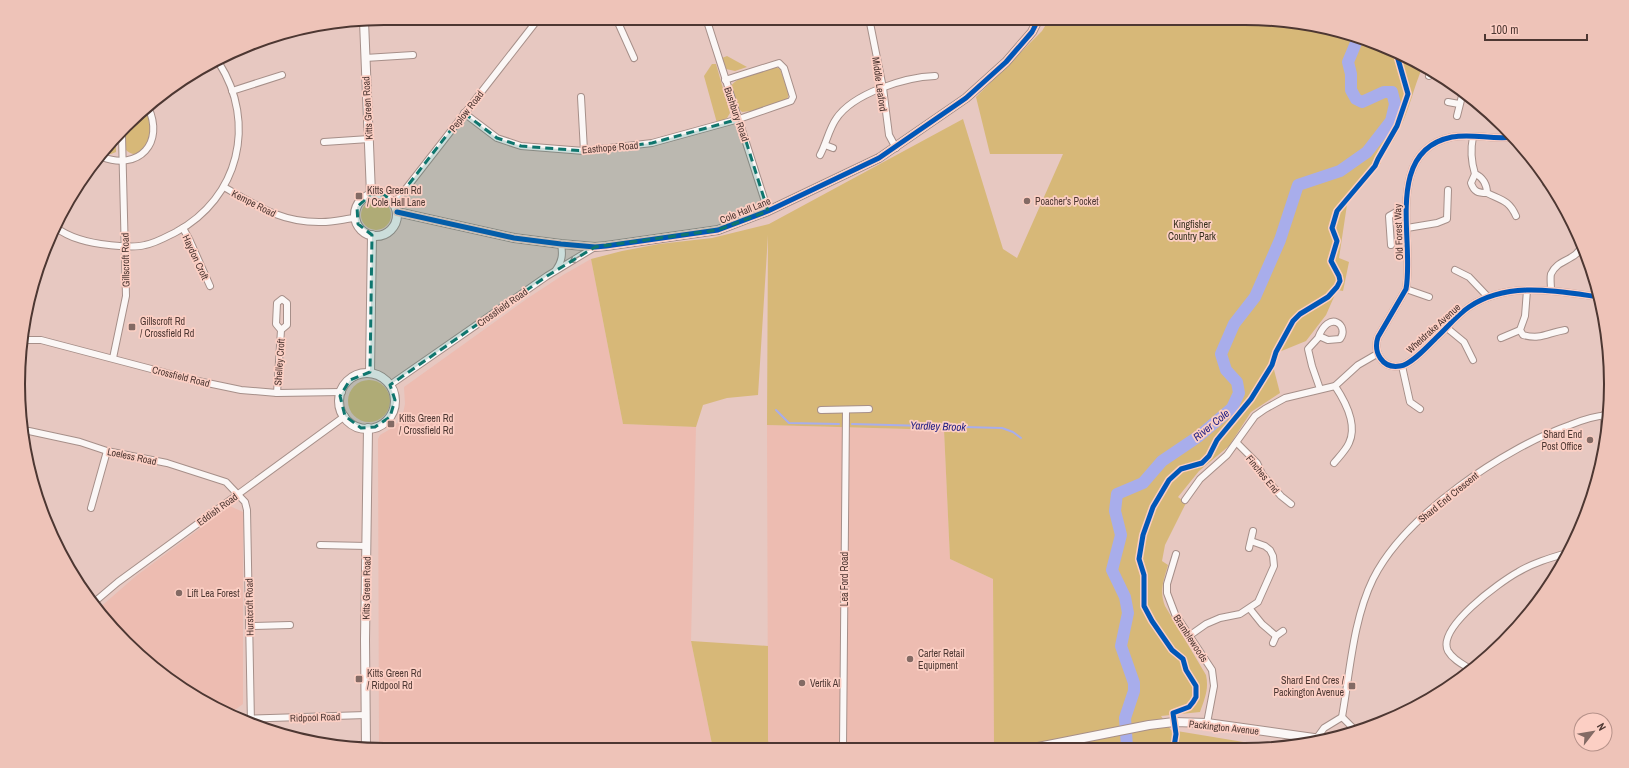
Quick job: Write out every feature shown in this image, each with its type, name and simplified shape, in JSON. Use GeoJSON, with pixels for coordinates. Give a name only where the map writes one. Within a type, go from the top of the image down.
{"type":"FeatureCollection","features":[{"type":"Feature","properties":{"kind":"street","name":"Peplow Road"},"geometry":{"type":"LineString","coordinates":[[394,204],[533,25]]}},
{"type":"Feature","properties":{"kind":"street"},"geometry":{"type":"LineString","coordinates":[[619,25],[634,58]]}},
{"type":"Feature","properties":{"kind":"street","name":"Bushbury Road"},"geometry":{"type":"LineString","coordinates":[[708,25],[768,211]]}},
{"type":"Feature","properties":{"kind":"street","name":"Middle Leaford"},"geometry":{"type":"LineString","coordinates":[[871,25],[883,88],[889,135],[896,148]]}},
{"type":"Feature","properties":{"kind":"street","name":"Cole Hall Lane"},"geometry":{"type":"LineString","coordinates":[[397,212],[514,238],[595,247],[667,239],[718,230],[768,211],[879,158],[896,148],[966,98],[1006,62],[1032,32],[1034,25]]}},
{"type":"Feature","properties":{"kind":"street","name":"Kitts Green Road"},"geometry":{"type":"LineString","coordinates":[[364,26],[371,194]]}},
{"type":"Feature","properties":{"kind":"street"},"geometry":{"type":"LineString","coordinates":[[365,58],[413,55]]}},
{"type":"Feature","properties":{"kind":"street"},"geometry":{"type":"LineString","coordinates":[[60,230],[68,236],[83,241],[125,246],[145,246],[165,238],[200,217],[224,187],[238,153],[238,113],[226,72],[221,64]]}},
{"type":"Feature","properties":{"kind":"street","name":"Easthope Road"},"geometry":{"type":"LineString","coordinates":[[464,113],[497,138],[521,146],[584,151],[652,143],[739,119],[774,108],[792,99],[793,94],[784,68],[781,64],[775,64],[725,80]]}},
{"type":"Feature","properties":{"kind":"street"},"geometry":{"type":"LineString","coordinates":[[232,91],[282,75]]}},
{"type":"Feature","properties":{"kind":"street"},"geometry":{"type":"LineString","coordinates":[[820,155],[826,145],[835,120],[846,107],[858,98],[921,76],[935,76]]}},
{"type":"Feature","properties":{"kind":"street"},"geometry":{"type":"LineString","coordinates":[[581,96],[584,151]]}},
{"type":"Feature","properties":{"kind":"street"},"geometry":{"type":"LineString","coordinates":[[1457,116],[1461,97]]}},
{"type":"Feature","properties":{"kind":"street"},"geometry":{"type":"LineString","coordinates":[[1448,102],[1459,104]]}},
{"type":"Feature","properties":{"kind":"street"},"geometry":{"type":"LineString","coordinates":[[105,158],[122,160],[134,158],[144,152],[149,146],[153,137],[154,128],[150,112]]}},
{"type":"Feature","properties":{"kind":"street","name":"Old Forest Way"},"geometry":{"type":"LineString","coordinates":[[1377,354],[1376,345],[1378,337],[1406,290],[1408,263],[1405,206],[1410,176],[1418,161],[1426,150],[1436,142],[1445,139],[1459,136],[1506,138]]}},
{"type":"Feature","properties":{"kind":"street"},"geometry":{"type":"LineString","coordinates":[[1472,137],[1471,156],[1475,174],[1471,183],[1473,189],[1479,193],[1487,193],[1506,201],[1513,209],[1516,216]]}},
{"type":"Feature","properties":{"kind":"street","name":"Gillscroft Road"},"geometry":{"type":"LineString","coordinates":[[113,358],[126,296],[122,138]]}},
{"type":"Feature","properties":{"kind":"street"},"geometry":{"type":"LineString","coordinates":[[324,142],[369,139]]}},
{"type":"Feature","properties":{"kind":"street"},"geometry":{"type":"LineString","coordinates":[[826,145],[833,148]]}},
{"type":"Feature","properties":{"kind":"street"},"geometry":{"type":"LineString","coordinates":[[1475,174],[1480,176],[1485,182],[1487,193]]}},
{"type":"Feature","properties":{"kind":"street","name":"Kempe Road"},"geometry":{"type":"LineString","coordinates":[[224,187],[274,215],[297,220],[322,222],[356,218]]}},
{"type":"Feature","properties":{"kind":"street"},"geometry":{"type":"LineString","coordinates":[[1407,228],[1437,223],[1447,219],[1448,190]]}},
{"type":"Feature","properties":{"kind":"street"},"geometry":{"type":"LineString","coordinates":[[371,194],[384,195],[394,204],[397,212],[394,225],[389,231],[380,235],[372,235],[362,230],[356,218],[356,211],[359,203],[371,194]]}},
{"type":"Feature","properties":{"kind":"street"},"geometry":{"type":"LineString","coordinates":[[1391,245],[1389,216],[1405,206]]}},
{"type":"Feature","properties":{"kind":"street","name":"Haydon Croft"},"geometry":{"type":"LineString","coordinates":[[183,228],[210,286]]}},
{"type":"Feature","properties":{"kind":"street"},"geometry":{"type":"LineString","coordinates":[[370,372],[372,235]]}},
{"type":"Feature","properties":{"kind":"street"},"geometry":{"type":"LineString","coordinates":[[556,271],[563,254],[561,244]]}},
{"type":"Feature","properties":{"kind":"street","name":"Crossfield Road"},"geometry":{"type":"LineString","coordinates":[[390,385],[556,271],[595,247]]}},
{"type":"Feature","properties":{"kind":"street"},"geometry":{"type":"LineString","coordinates":[[1550,290],[1551,275],[1557,265],[1579,252]]}},
{"type":"Feature","properties":{"kind":"street"},"geometry":{"type":"LineString","coordinates":[[1455,270],[1469,277],[1488,297]]}},
{"type":"Feature","properties":{"kind":"street"},"geometry":{"type":"LineString","coordinates":[[1406,290],[1429,297]]}},
{"type":"Feature","properties":{"kind":"street"},"geometry":{"type":"LineString","coordinates":[[1501,338],[1520,330],[1525,316],[1527,290]]}},
{"type":"Feature","properties":{"kind":"street","name":"Wheldrake Avenue"},"geometry":{"type":"LineString","coordinates":[[1377,354],[1385,364],[1393,367],[1402,366],[1420,354],[1468,308],[1488,297],[1509,291],[1550,290],[1593,296]]}},
{"type":"Feature","properties":{"kind":"street"},"geometry":{"type":"LineString","coordinates":[[1447,328],[1464,342],[1473,360]]}},
{"type":"Feature","properties":{"kind":"street","name":"Shelley Croft"},"geometry":{"type":"LineString","coordinates":[[276,393],[281,330]]}},
{"type":"Feature","properties":{"kind":"street"},"geometry":{"type":"LineString","coordinates":[[1520,330],[1523,335],[1531,337],[1545,337],[1550,333],[1565,330]]}},
{"type":"Feature","properties":{"kind":"street"},"geometry":{"type":"LineString","coordinates":[[1319,336],[1308,349],[1320,389]]}},
{"type":"Feature","properties":{"kind":"street","name":"Crossfield Road"},"geometry":{"type":"LineString","coordinates":[[28,340],[41,340],[192,380],[246,390],[276,393],[342,392]]}},
{"type":"Feature","properties":{"kind":"street"},"geometry":{"type":"LineString","coordinates":[[1185,500],[1200,479],[1227,455],[1255,416],[1264,409],[1285,398],[1335,386],[1358,365],[1377,354]]}},
{"type":"Feature","properties":{"kind":"street"},"geometry":{"type":"LineString","coordinates":[[1402,366],[1410,402],[1420,409]]}},
{"type":"Feature","properties":{"kind":"street"},"geometry":{"type":"LineString","coordinates":[[370,372],[384,379],[390,385],[395,400],[390,417],[380,425],[361,428],[352,424],[345,416],[340,405],[342,392],[346,383],[354,376],[370,372]]}},
{"type":"Feature","properties":{"kind":"street"},"geometry":{"type":"LineString","coordinates":[[1334,463],[1350,442],[1352,430],[1350,416],[1344,400],[1335,386]]}},
{"type":"Feature","properties":{"kind":"street"},"geometry":{"type":"LineString","coordinates":[[821,410],[869,409]]}},
{"type":"Feature","properties":{"kind":"street","name":"Lea Ford Road"},"geometry":{"type":"LineString","coordinates":[[843,743],[846,410]]}},
{"type":"Feature","properties":{"kind":"street","name":"Eddish Road"},"geometry":{"type":"LineString","coordinates":[[97,600],[118,582],[238,493],[345,416]]}},
{"type":"Feature","properties":{"kind":"street","name":"Shard End Crescent"},"geometry":{"type":"LineString","coordinates":[[1342,717],[1361,610],[1374,578],[1396,544],[1427,512],[1493,463],[1549,432],[1580,421],[1602,416]]}},
{"type":"Feature","properties":{"kind":"street","name":"Kitts Green Road"},"geometry":{"type":"LineString","coordinates":[[366,742],[368,428]]}},
{"type":"Feature","properties":{"kind":"street","name":"Loeless Road"},"geometry":{"type":"LineString","coordinates":[[28,431],[80,442],[107,451],[167,463],[226,482],[238,493]]}},
{"type":"Feature","properties":{"kind":"street","name":"Finches End"},"geometry":{"type":"LineString","coordinates":[[1237,443],[1257,463],[1262,474],[1290,504]]}},
{"type":"Feature","properties":{"kind":"street"},"geometry":{"type":"LineString","coordinates":[[91,508],[107,451]]}},
{"type":"Feature","properties":{"kind":"street","name":"Hurstcroft Road"},"geometry":{"type":"LineString","coordinates":[[238,493],[245,502],[247,510],[251,717]]}},
{"type":"Feature","properties":{"kind":"street"},"geometry":{"type":"LineString","coordinates":[[1249,548],[1253,531]]}},
{"type":"Feature","properties":{"kind":"street"},"geometry":{"type":"LineString","coordinates":[[1190,636],[1206,624],[1220,618],[1240,614],[1250,609],[1258,602],[1274,566],[1273,556],[1270,550],[1265,546],[1251,541]]}},
{"type":"Feature","properties":{"kind":"street"},"geometry":{"type":"LineString","coordinates":[[320,546],[367,546]]}},
{"type":"Feature","properties":{"kind":"street","name":"Bramblewoods"},"geometry":{"type":"LineString","coordinates":[[1176,554],[1167,584],[1167,593],[1175,614],[1212,670],[1214,686],[1207,723]]}},
{"type":"Feature","properties":{"kind":"street"},"geometry":{"type":"LineString","coordinates":[[1467,667],[1457,661],[1448,650],[1446,640],[1452,630],[1477,600],[1518,572],[1541,561],[1561,555]]}},
{"type":"Feature","properties":{"kind":"street"},"geometry":{"type":"LineString","coordinates":[[1250,609],[1262,624],[1276,636]]}},
{"type":"Feature","properties":{"kind":"street"},"geometry":{"type":"LineString","coordinates":[[250,626],[290,625]]}},
{"type":"Feature","properties":{"kind":"street"},"geometry":{"type":"LineString","coordinates":[[1273,643],[1276,636],[1282,630]]}},
{"type":"Feature","properties":{"kind":"street","name":"Ridpool Road"},"geometry":{"type":"LineString","coordinates":[[262,721],[366,715]]}},
{"type":"Feature","properties":{"kind":"street"},"geometry":{"type":"LineString","coordinates":[[1320,735],[1324,728],[1342,717],[1352,727]]}},
{"type":"Feature","properties":{"kind":"street","name":"Packington Avenue"},"geometry":{"type":"LineString","coordinates":[[1058,743],[1149,725],[1174,722],[1207,723],[1307,737]]}},
{"type":"Feature","properties":{"kind":"highlighted area"},"geometry":{"type":"Polygon","coordinates":[[[464,113],[497,138],[521,146],[584,151],[652,143],[739,119],[768,211],[718,230],[595,247],[547,276],[390,385],[395,400],[390,417],[375,427],[361,428],[345,416],[340,396],[350,380],[370,372],[372,235],[358,224],[357,207],[371,194],[384,195],[395,202],[464,113]]]}},
{"type":"Feature","properties":{"kind":"shaded area"},"geometry":{"type":"Polygon","coordinates":[[[591,259],[623,424],[696,427],[691,641],[712,743],[379,743],[378,439],[380,435],[392,428],[402,418],[405,404],[404,387],[528,298],[591,259]]]}},
{"type":"Feature","properties":{"kind":"shaded area"},"geometry":{"type":"Polygon","coordinates":[[[767,425],[944,430],[950,559],[993,579],[994,743],[769,743],[767,425]]]}},
{"type":"Feature","properties":{"kind":"shaded area","name":"Lift Lea Forest"},"geometry":{"type":"Polygon","coordinates":[[[230,506],[243,512],[243,704],[234,710],[204,695],[165,669],[130,638],[114,621],[102,606],[136,576],[230,506]]]}},
{"type":"Feature","properties":{"kind":"green space","name":"Kingfisher Country Park"},"geometry":{"type":"Polygon","coordinates":[[[1046,25],[1245,25],[1292,28],[1338,37],[1360,44],[1382,52],[1421,71],[1401,126],[1393,141],[1379,161],[1381,163],[1348,198],[1339,258],[1349,262],[1343,291],[1337,290],[1326,315],[1306,341],[1279,352],[1272,362],[1280,393],[1251,412],[1229,446],[1199,471],[1178,497],[1186,503],[1165,545],[1162,561],[1168,565],[1162,590],[1163,601],[1206,675],[1207,689],[1200,712],[1161,716],[1171,730],[1249,743],[994,743],[993,579],[950,559],[944,430],[767,425],[768,235],[758,395],[727,398],[703,405],[696,427],[623,424],[591,259],[659,244],[712,238],[769,224],[963,119],[1003,249],[1017,258],[1063,154],[990,154],[976,97],[1042,31],[1046,25]]]}},
{"type":"Feature","properties":{"kind":"green space"},"geometry":{"type":"Polygon","coordinates":[[[727,56],[747,67],[735,71],[726,69],[722,58],[727,56]]]}},
{"type":"Feature","properties":{"kind":"green space"},"geometry":{"type":"Polygon","coordinates":[[[712,64],[716,64],[730,113],[727,118],[717,123],[704,76],[712,64]]]}},
{"type":"Feature","properties":{"kind":"green space"},"geometry":{"type":"Polygon","coordinates":[[[776,67],[780,69],[789,93],[787,100],[751,111],[742,112],[739,109],[731,87],[734,83],[751,74],[776,67]]]}},
{"type":"Feature","properties":{"kind":"green space"},"geometry":{"type":"Polygon","coordinates":[[[148,114],[153,128],[151,139],[144,149],[136,154],[126,150],[125,135],[148,114]]]}},
{"type":"Feature","properties":{"kind":"green space"},"geometry":{"type":"Polygon","coordinates":[[[116,145],[116,152],[109,154],[116,145]]]}},
{"type":"Feature","properties":{"kind":"green space"},"geometry":{"type":"Polygon","coordinates":[[[376,200],[387,204],[391,215],[387,226],[376,230],[365,226],[361,215],[365,204],[376,200]]]}},
{"type":"Feature","properties":{"kind":"green space"},"geometry":{"type":"Polygon","coordinates":[[[365,380],[373,380],[381,383],[387,389],[390,401],[387,413],[381,419],[373,422],[365,422],[357,419],[351,413],[348,405],[348,397],[351,389],[357,383],[365,380]]]}},
{"type":"Feature","properties":{"kind":"green space"},"geometry":{"type":"Polygon","coordinates":[[[691,641],[768,646],[769,743],[712,743],[691,641]]]}},
{"type":"Feature","properties":{"kind":"waterway","name":"River Cole"},"geometry":{"type":"LineString","coordinates":[[1127,743],[1125,718],[1134,691],[1134,683],[1121,646],[1128,613],[1125,597],[1112,570],[1121,535],[1115,511],[1117,494],[1143,483],[1162,461],[1199,436],[1232,408],[1239,393],[1237,382],[1226,370],[1221,354],[1234,324],[1255,297],[1280,240],[1298,185],[1340,171],[1367,152],[1391,121],[1395,104],[1392,92],[1384,92],[1362,102],[1356,99],[1351,90],[1351,74],[1348,62],[1356,43]]}},
{"type":"Feature","properties":{"kind":"waterway","name":"Yardley Brook"},"geometry":{"type":"LineString","coordinates":[[776,410],[789,423],[839,424]]}},
{"type":"Feature","properties":{"kind":"waterway","name":"Yardley Brook"},"geometry":{"type":"LineString","coordinates":[[852,424],[1002,428],[1013,432],[1021,438]]}},
{"type":"Feature","properties":{"kind":"cycle path"},"geometry":{"type":"LineString","coordinates":[[397,212],[514,238],[595,247],[718,230],[768,211],[879,158],[966,98],[1006,62],[1032,32],[1036,25]]}},
{"type":"Feature","properties":{"kind":"cycle path"},"geometry":{"type":"LineString","coordinates":[[1175,743],[1176,734],[1173,713],[1189,707],[1196,697],[1196,686],[1186,670],[1183,659],[1172,650],[1152,621],[1144,606],[1144,575],[1139,559],[1143,535],[1153,507],[1169,480],[1181,469],[1202,463],[1209,456],[1217,440],[1251,399],[1272,365],[1276,352],[1293,321],[1300,314],[1328,297],[1337,287],[1340,281],[1339,276],[1331,261],[1337,241],[1332,228],[1337,211],[1375,166],[1397,126],[1408,94],[1398,59]]}},
{"type":"Feature","properties":{"kind":"cycle path"},"geometry":{"type":"LineString","coordinates":[[1506,138],[1467,136],[1452,137],[1431,146],[1417,160],[1409,179],[1406,201],[1408,270],[1406,289],[1378,337],[1377,348],[1380,358],[1388,365],[1404,365],[1414,359],[1469,307],[1484,299],[1500,294],[1532,290],[1566,292],[1593,296]]}},
{"type":"Feature","properties":{"kind":"place","name":"Kitts Green Rd / Cole Hall Lane"},"geometry":{"type":"Point","coordinates":[359,196]}},
{"type":"Feature","properties":{"kind":"place","name":"Poacher's Pocket"},"geometry":{"type":"Point","coordinates":[1027,201]}},
{"type":"Feature","properties":{"kind":"place","name":"Gillscroft Rd / Crossfield Rd"},"geometry":{"type":"Point","coordinates":[132,327]}},
{"type":"Feature","properties":{"kind":"place","name":"Kitts Green Rd / Crossfield Rd"},"geometry":{"type":"Point","coordinates":[391,424]}},
{"type":"Feature","properties":{"kind":"place","name":"Shard End Post Office"},"geometry":{"type":"Point","coordinates":[1590,440]}},
{"type":"Feature","properties":{"kind":"place","name":"Lift Lea Forest"},"geometry":{"type":"Point","coordinates":[179,593]}},
{"type":"Feature","properties":{"kind":"place","name":"Carter Retail Equipment"},"geometry":{"type":"Point","coordinates":[910,659]}},
{"type":"Feature","properties":{"kind":"place","name":"Kitts Green Rd / Ridpool Rd"},"geometry":{"type":"Point","coordinates":[359,679]}},
{"type":"Feature","properties":{"kind":"place","name":"Vertik Al"},"geometry":{"type":"Point","coordinates":[802,683]}},
{"type":"Feature","properties":{"kind":"place","name":"Shard End Cres / Packington Avenue"},"geometry":{"type":"Point","coordinates":[1352,686]}}]}
